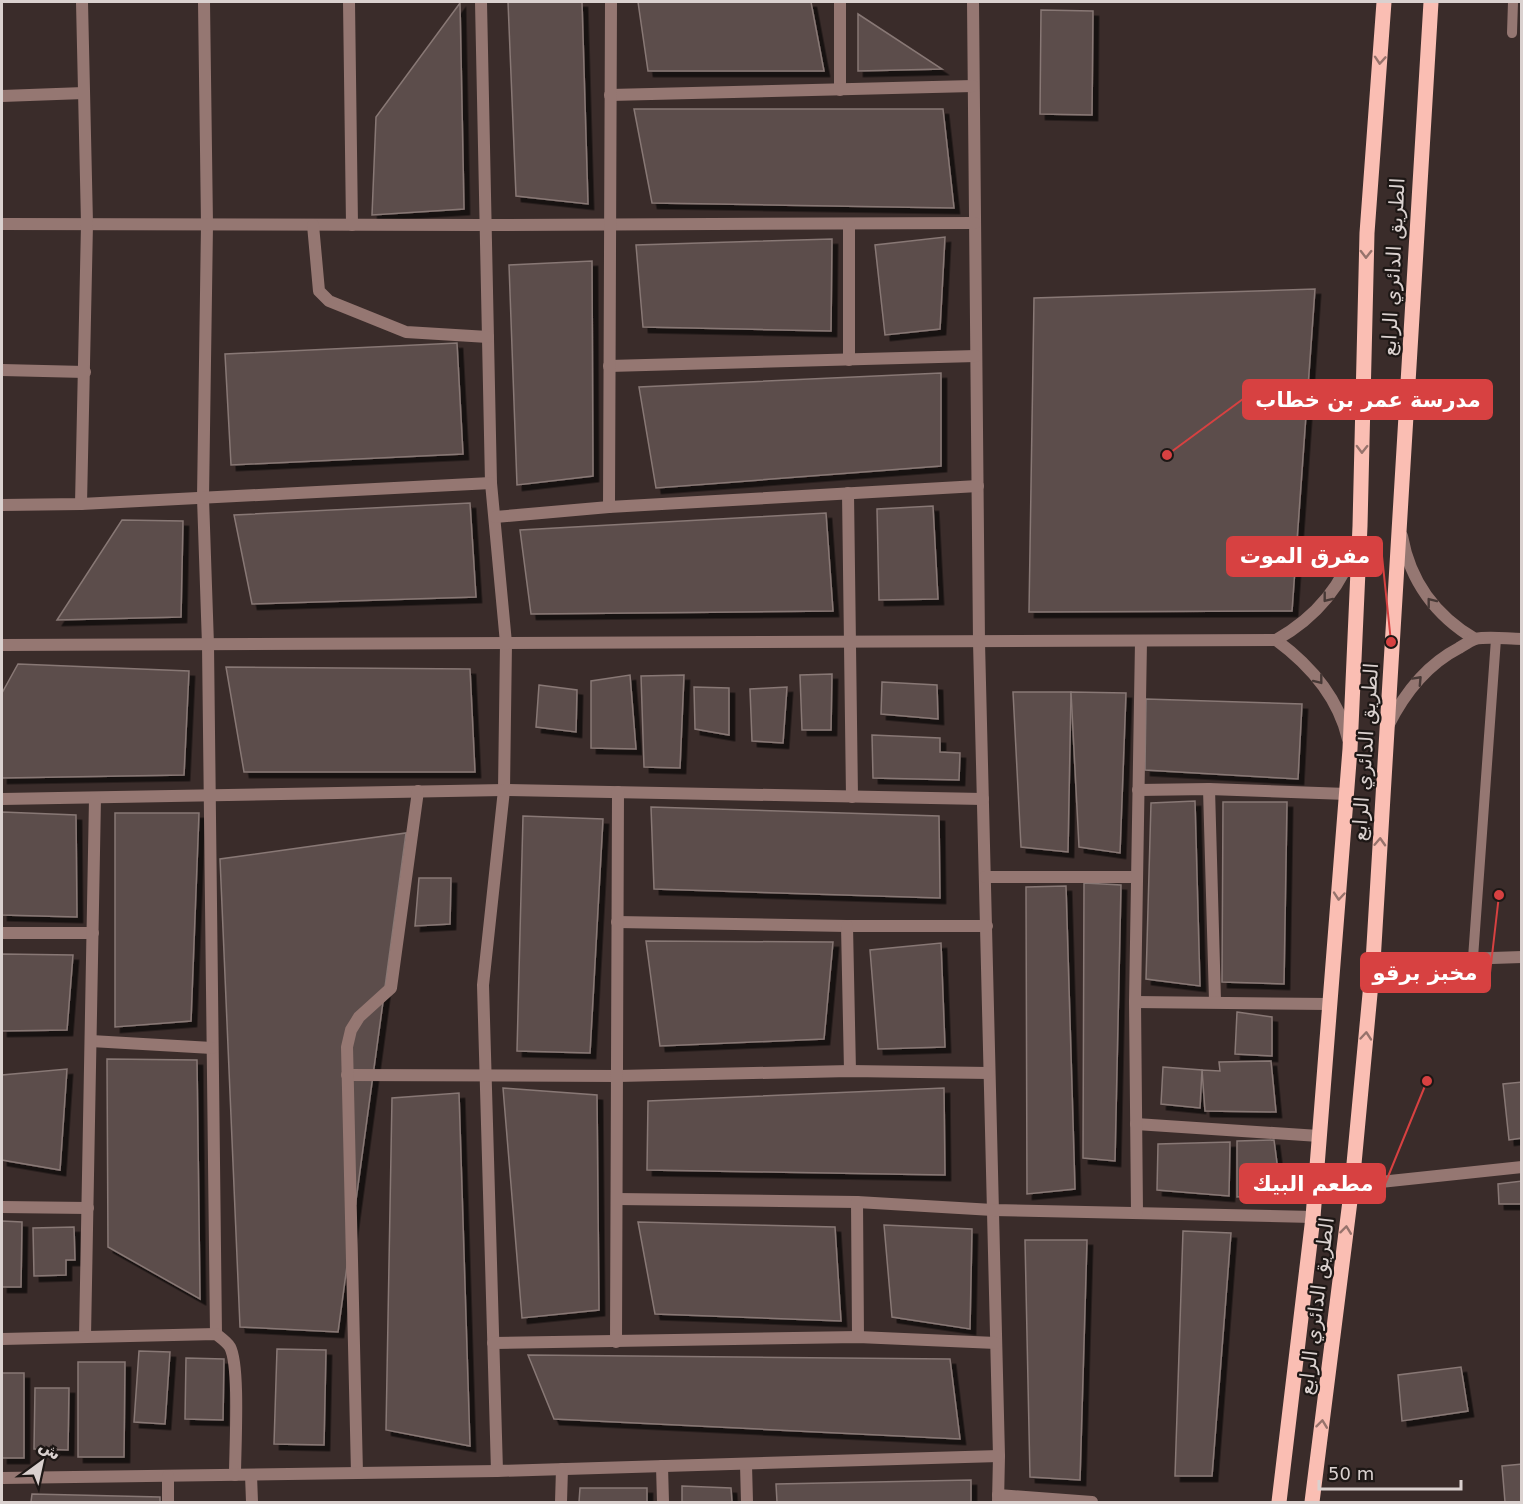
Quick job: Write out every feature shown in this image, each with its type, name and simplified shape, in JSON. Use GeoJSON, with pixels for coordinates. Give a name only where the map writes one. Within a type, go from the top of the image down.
{"type":"FeatureCollection","features":[{"type":"Feature","properties":{"kind":"main road","name":"الطريق الدائري الرابع"},"geometry":{"type":"LineString","coordinates":[[1279,1503],[1313,1217],[1347,794],[1360,526],[1367,233],[1384,2]]}},
{"type":"Feature","properties":{"kind":"main road","name":"الطريق الدائري الرابع"},"geometry":{"type":"LineString","coordinates":[[1312,1503],[1352,1185],[1373,962],[1431,2]]}},
{"type":"Feature","properties":{"kind":"street"},"geometry":{"type":"LineString","coordinates":[[81,504],[87,225],[82,2]]}},
{"type":"Feature","properties":{"kind":"street"},"geometry":{"type":"LineString","coordinates":[[204,2],[207,225],[203,498],[208,645],[216,1334]]}},
{"type":"Feature","properties":{"kind":"street"},"geometry":{"type":"LineString","coordinates":[[350,2],[352,225]]}},
{"type":"Feature","properties":{"kind":"street"},"geometry":{"type":"LineString","coordinates":[[481,2],[491,483],[506,644],[504,790],[483,985],[497,1471]]}},
{"type":"Feature","properties":{"kind":"street"},"geometry":{"type":"LineString","coordinates":[[609,507],[611,2]]}},
{"type":"Feature","properties":{"kind":"street"},"geometry":{"type":"LineString","coordinates":[[840,2],[840,90]]}},
{"type":"Feature","properties":{"kind":"street"},"geometry":{"type":"LineString","coordinates":[[972,2],[979,642],[999,1456],[998,1499],[1092,1503]]}},
{"type":"Feature","properties":{"kind":"street"},"geometry":{"type":"LineString","coordinates":[[610,95],[973,86]]}},
{"type":"Feature","properties":{"kind":"street"},"geometry":{"type":"LineString","coordinates":[[2,96],[84,93]]}},
{"type":"Feature","properties":{"kind":"street"},"geometry":{"type":"LineString","coordinates":[[2,224],[975,223]]}},
{"type":"Feature","properties":{"kind":"street"},"geometry":{"type":"LineString","coordinates":[[849,224],[849,360]]}},
{"type":"Feature","properties":{"kind":"street"},"geometry":{"type":"LineString","coordinates":[[313,225],[319,291],[329,301],[406,332],[488,337]]}},
{"type":"Feature","properties":{"kind":"street"},"geometry":{"type":"LineString","coordinates":[[609,366],[976,356]]}},
{"type":"Feature","properties":{"kind":"street"},"geometry":{"type":"LineString","coordinates":[[2,370],[85,372]]}},
{"type":"Feature","properties":{"kind":"street"},"geometry":{"type":"LineString","coordinates":[[2,505],[81,504],[491,483]]}},
{"type":"Feature","properties":{"kind":"street"},"geometry":{"type":"LineString","coordinates":[[495,517],[609,507],[978,486]]}},
{"type":"Feature","properties":{"kind":"street"},"geometry":{"type":"LineString","coordinates":[[848,493],[852,796]]}},
{"type":"Feature","properties":{"kind":"street"},"geometry":{"type":"LineString","coordinates":[[1400,525],[1412,571],[1424,592],[1438,611],[1456,628],[1475,639]]}},
{"type":"Feature","properties":{"kind":"street"},"geometry":{"type":"LineString","coordinates":[[2,645],[1276,640],[1306,620],[1331,593],[1350,561],[1360,526]]}},
{"type":"Feature","properties":{"kind":"street"},"geometry":{"type":"LineString","coordinates":[[1387,729],[1398,706],[1413,685],[1452,651],[1475,639],[1521,639]]}},
{"type":"Feature","properties":{"kind":"street"},"geometry":{"type":"LineString","coordinates":[[1276,640],[1300,659],[1321,682],[1339,714],[1350,749]]}},
{"type":"Feature","properties":{"kind":"street"},"geometry":{"type":"LineString","coordinates":[[1137,1212],[1134,1002],[1140,641]]}},
{"type":"Feature","properties":{"kind":"street"},"geometry":{"type":"LineString","coordinates":[[1138,790],[1209,789],[1347,794]]}},
{"type":"Feature","properties":{"kind":"street"},"geometry":{"type":"LineString","coordinates":[[1209,789],[1215,1001]]}},
{"type":"Feature","properties":{"kind":"street"},"geometry":{"type":"LineString","coordinates":[[2,799],[504,790],[983,799]]}},
{"type":"Feature","properties":{"kind":"street"},"geometry":{"type":"LineString","coordinates":[[357,1473],[347,1047],[351,1030],[359,1017],[391,988],[394,979],[418,791]]}},
{"type":"Feature","properties":{"kind":"street"},"geometry":{"type":"LineString","coordinates":[[616,1342],[618,792]]}},
{"type":"Feature","properties":{"kind":"street"},"geometry":{"type":"LineString","coordinates":[[85,1337],[95,798]]}},
{"type":"Feature","properties":{"kind":"street"},"geometry":{"type":"LineString","coordinates":[[985,877],[1137,877]]}},
{"type":"Feature","properties":{"kind":"street"},"geometry":{"type":"LineString","coordinates":[[617,922],[987,926]]}},
{"type":"Feature","properties":{"kind":"street"},"geometry":{"type":"LineString","coordinates":[[847,926],[850,1071]]}},
{"type":"Feature","properties":{"kind":"street"},"geometry":{"type":"LineString","coordinates":[[2,933],[93,933]]}},
{"type":"Feature","properties":{"kind":"street"},"geometry":{"type":"LineString","coordinates":[[1373,962],[1521,957]]}},
{"type":"Feature","properties":{"kind":"street"},"geometry":{"type":"LineString","coordinates":[[1134,1002],[1215,1001],[1330,1004]]}},
{"type":"Feature","properties":{"kind":"street"},"geometry":{"type":"LineString","coordinates":[[91,1041],[212,1048]]}},
{"type":"Feature","properties":{"kind":"street"},"geometry":{"type":"LineString","coordinates":[[347,1076],[618,1076],[850,1071],[989,1073]]}},
{"type":"Feature","properties":{"kind":"street"},"geometry":{"type":"LineString","coordinates":[[1136,1124],[1319,1136]]}},
{"type":"Feature","properties":{"kind":"street"},"geometry":{"type":"LineString","coordinates":[[1352,1185],[1521,1167]]}},
{"type":"Feature","properties":{"kind":"street"},"geometry":{"type":"LineString","coordinates":[[617,1199],[857,1202],[993,1210],[1313,1217]]}},
{"type":"Feature","properties":{"kind":"street"},"geometry":{"type":"LineString","coordinates":[[857,1202],[858,1337]]}},
{"type":"Feature","properties":{"kind":"street"},"geometry":{"type":"LineString","coordinates":[[2,1207],[88,1208]]}},
{"type":"Feature","properties":{"kind":"street"},"geometry":{"type":"LineString","coordinates":[[2,1339],[216,1334],[229,1345],[232,1353],[235,1377],[235,1475]]}},
{"type":"Feature","properties":{"kind":"street"},"geometry":{"type":"LineString","coordinates":[[493,1344],[858,1337],[996,1343]]}},
{"type":"Feature","properties":{"kind":"street"},"geometry":{"type":"LineString","coordinates":[[2,1478],[497,1471],[999,1456]]}},
{"type":"Feature","properties":{"kind":"street"},"geometry":{"type":"LineString","coordinates":[[746,1465],[747,1503]]}},
{"type":"Feature","properties":{"kind":"street"},"geometry":{"type":"LineString","coordinates":[[662,1466],[663,1503]]}},
{"type":"Feature","properties":{"kind":"street"},"geometry":{"type":"LineString","coordinates":[[561,1503],[562,1469]]}},
{"type":"Feature","properties":{"kind":"street"},"geometry":{"type":"LineString","coordinates":[[251,1475],[252,1503]]}},
{"type":"Feature","properties":{"kind":"street"},"geometry":{"type":"LineString","coordinates":[[168,1476],[168,1503]]}},
{"type":"Feature","properties":{"kind":"lane"},"geometry":{"type":"LineString","coordinates":[[1512,33],[1513,2]]}},
{"type":"Feature","properties":{"kind":"lane"},"geometry":{"type":"LineString","coordinates":[[1473,958],[1496,639]]}},
{"type":"Feature","properties":{"kind":"building"},"geometry":{"type":"Polygon","coordinates":[[[508,2],[582,2],[588,204],[516,196],[508,2]]]}},
{"type":"Feature","properties":{"kind":"building"},"geometry":{"type":"Polygon","coordinates":[[[638,2],[811,2],[824,71],[648,71],[638,2]]]}},
{"type":"Feature","properties":{"kind":"building"},"geometry":{"type":"Polygon","coordinates":[[[460,3],[464,209],[372,215],[376,117],[460,3]]]}},
{"type":"Feature","properties":{"kind":"building"},"geometry":{"type":"Polygon","coordinates":[[[1041,10],[1093,11],[1092,115],[1040,114],[1041,10]]]}},
{"type":"Feature","properties":{"kind":"building"},"geometry":{"type":"Polygon","coordinates":[[[858,14],[942,69],[858,71],[858,14]]]}},
{"type":"Feature","properties":{"kind":"building"},"geometry":{"type":"Polygon","coordinates":[[[634,109],[943,109],[954,208],[652,203],[634,109]]]}},
{"type":"Feature","properties":{"kind":"building"},"geometry":{"type":"Polygon","coordinates":[[[945,237],[940,329],[885,335],[875,245],[945,237]]]}},
{"type":"Feature","properties":{"kind":"building"},"geometry":{"type":"Polygon","coordinates":[[[832,239],[831,331],[643,327],[636,245],[832,239]]]}},
{"type":"Feature","properties":{"kind":"building"},"geometry":{"type":"Polygon","coordinates":[[[592,261],[593,476],[517,485],[509,265],[592,261]]]}},
{"type":"Feature","properties":{"kind":"building"},"geometry":{"type":"Polygon","coordinates":[[[1315,289],[1292,611],[1029,612],[1034,298],[1315,289]]]}},
{"type":"Feature","properties":{"kind":"building"},"geometry":{"type":"Polygon","coordinates":[[[457,343],[463,454],[231,465],[225,354],[457,343]]]}},
{"type":"Feature","properties":{"kind":"building"},"geometry":{"type":"Polygon","coordinates":[[[941,373],[941,466],[656,488],[639,387],[941,373]]]}},
{"type":"Feature","properties":{"kind":"building"},"geometry":{"type":"Polygon","coordinates":[[[470,503],[476,597],[252,604],[234,515],[470,503]]]}},
{"type":"Feature","properties":{"kind":"building"},"geometry":{"type":"Polygon","coordinates":[[[933,506],[938,599],[879,600],[877,509],[933,506]]]}},
{"type":"Feature","properties":{"kind":"building"},"geometry":{"type":"Polygon","coordinates":[[[826,513],[833,611],[531,614],[520,530],[826,513]]]}},
{"type":"Feature","properties":{"kind":"building"},"geometry":{"type":"Polygon","coordinates":[[[122,520],[183,521],[181,617],[57,620],[122,520]]]}},
{"type":"Feature","properties":{"kind":"building"},"geometry":{"type":"Polygon","coordinates":[[[18,664],[189,671],[184,775],[2,778],[2,693],[18,664]]]}},
{"type":"Feature","properties":{"kind":"building"},"geometry":{"type":"Polygon","coordinates":[[[226,667],[470,669],[475,772],[244,772],[226,667]]]}},
{"type":"Feature","properties":{"kind":"building"},"geometry":{"type":"Polygon","coordinates":[[[832,674],[831,730],[802,730],[800,675],[832,674]]]}},
{"type":"Feature","properties":{"kind":"building"},"geometry":{"type":"Polygon","coordinates":[[[630,675],[636,749],[591,748],[591,681],[630,675]]]}},
{"type":"Feature","properties":{"kind":"building"},"geometry":{"type":"Polygon","coordinates":[[[684,675],[680,768],[644,767],[641,676],[684,675]]]}},
{"type":"Feature","properties":{"kind":"building"},"geometry":{"type":"Polygon","coordinates":[[[882,682],[937,685],[938,719],[881,714],[882,682]]]}},
{"type":"Feature","properties":{"kind":"building"},"geometry":{"type":"Polygon","coordinates":[[[539,685],[577,690],[576,732],[536,727],[539,685]]]}},
{"type":"Feature","properties":{"kind":"building"},"geometry":{"type":"Polygon","coordinates":[[[694,687],[729,688],[729,735],[695,729],[694,687]]]}},
{"type":"Feature","properties":{"kind":"building"},"geometry":{"type":"Polygon","coordinates":[[[787,687],[783,743],[752,741],[750,689],[787,687]]]}},
{"type":"Feature","properties":{"kind":"building"},"geometry":{"type":"Polygon","coordinates":[[[1013,692],[1071,692],[1068,852],[1021,847],[1013,692]]]}},
{"type":"Feature","properties":{"kind":"building"},"geometry":{"type":"Polygon","coordinates":[[[1071,692],[1126,693],[1120,853],[1079,847],[1071,692]]]}},
{"type":"Feature","properties":{"kind":"building"},"geometry":{"type":"Polygon","coordinates":[[[1146,699],[1302,704],[1298,779],[1145,770],[1146,699]]]}},
{"type":"Feature","properties":{"kind":"building"},"geometry":{"type":"Polygon","coordinates":[[[872,735],[940,738],[940,752],[960,753],[959,780],[873,778],[872,735]]]}},
{"type":"Feature","properties":{"kind":"building"},"geometry":{"type":"Polygon","coordinates":[[[1195,801],[1200,986],[1146,979],[1151,803],[1195,801]]]}},
{"type":"Feature","properties":{"kind":"building"},"geometry":{"type":"Polygon","coordinates":[[[1223,802],[1287,802],[1284,984],[1222,982],[1223,802]]]}},
{"type":"Feature","properties":{"kind":"building"},"geometry":{"type":"Polygon","coordinates":[[[651,807],[939,816],[940,898],[654,889],[651,807]]]}},
{"type":"Feature","properties":{"kind":"building"},"geometry":{"type":"Polygon","coordinates":[[[2,812],[76,815],[77,917],[2,915],[2,812]]]}},
{"type":"Feature","properties":{"kind":"building"},"geometry":{"type":"Polygon","coordinates":[[[115,813],[199,813],[191,1021],[115,1027],[115,813]]]}},
{"type":"Feature","properties":{"kind":"building"},"geometry":{"type":"Polygon","coordinates":[[[523,816],[603,819],[590,1053],[517,1051],[523,816]]]}},
{"type":"Feature","properties":{"kind":"building"},"geometry":{"type":"Polygon","coordinates":[[[406,833],[338,1332],[240,1327],[220,859],[406,833]]]}},
{"type":"Feature","properties":{"kind":"building"},"geometry":{"type":"Polygon","coordinates":[[[419,878],[451,878],[450,924],[415,926],[419,878]]]}},
{"type":"Feature","properties":{"kind":"building"},"geometry":{"type":"Polygon","coordinates":[[[1084,883],[1121,885],[1115,1161],[1083,1158],[1084,883]]]}},
{"type":"Feature","properties":{"kind":"building"},"geometry":{"type":"Polygon","coordinates":[[[1066,886],[1075,1189],[1027,1194],[1026,887],[1066,886]]]}},
{"type":"Feature","properties":{"kind":"building"},"geometry":{"type":"Polygon","coordinates":[[[646,941],[833,942],[824,1039],[660,1046],[646,941]]]}},
{"type":"Feature","properties":{"kind":"building"},"geometry":{"type":"Polygon","coordinates":[[[941,943],[945,1047],[878,1049],[870,950],[941,943]]]}},
{"type":"Feature","properties":{"kind":"building"},"geometry":{"type":"Polygon","coordinates":[[[2,954],[73,955],[67,1030],[2,1031],[2,954]]]}},
{"type":"Feature","properties":{"kind":"building"},"geometry":{"type":"Polygon","coordinates":[[[1237,1012],[1272,1017],[1272,1056],[1235,1054],[1237,1012]]]}},
{"type":"Feature","properties":{"kind":"building"},"geometry":{"type":"Polygon","coordinates":[[[107,1059],[197,1060],[200,1299],[108,1247],[107,1059]]]}},
{"type":"Feature","properties":{"kind":"building"},"geometry":{"type":"Polygon","coordinates":[[[1271,1061],[1276,1112],[1205,1111],[1202,1070],[1220,1071],[1219,1062],[1271,1061]]]}},
{"type":"Feature","properties":{"kind":"building"},"geometry":{"type":"Polygon","coordinates":[[[1163,1067],[1202,1070],[1200,1108],[1161,1104],[1163,1067]]]}},
{"type":"Feature","properties":{"kind":"building"},"geometry":{"type":"Polygon","coordinates":[[[67,1069],[60,1170],[2,1160],[2,1075],[67,1069]]]}},
{"type":"Feature","properties":{"kind":"building"},"geometry":{"type":"Polygon","coordinates":[[[1522,1082],[1522,1138],[1509,1140],[1503,1084],[1522,1082]]]}},
{"type":"Feature","properties":{"kind":"building"},"geometry":{"type":"Polygon","coordinates":[[[503,1088],[597,1095],[599,1310],[522,1318],[503,1088]]]}},
{"type":"Feature","properties":{"kind":"building"},"geometry":{"type":"Polygon","coordinates":[[[944,1088],[945,1175],[647,1170],[648,1101],[944,1088]]]}},
{"type":"Feature","properties":{"kind":"building"},"geometry":{"type":"Polygon","coordinates":[[[459,1093],[470,1446],[386,1430],[392,1098],[459,1093]]]}},
{"type":"Feature","properties":{"kind":"building"},"geometry":{"type":"Polygon","coordinates":[[[1274,1140],[1281,1194],[1237,1197],[1237,1141],[1274,1140]]]}},
{"type":"Feature","properties":{"kind":"building"},"geometry":{"type":"Polygon","coordinates":[[[1230,1142],[1229,1196],[1157,1190],[1158,1144],[1230,1142]]]}},
{"type":"Feature","properties":{"kind":"building"},"geometry":{"type":"Polygon","coordinates":[[[1522,1181],[1522,1204],[1499,1204],[1498,1184],[1522,1181]]]}},
{"type":"Feature","properties":{"kind":"building"},"geometry":{"type":"Polygon","coordinates":[[[2,1221],[22,1222],[21,1287],[2,1287],[2,1221]]]}},
{"type":"Feature","properties":{"kind":"building"},"geometry":{"type":"Polygon","coordinates":[[[638,1222],[835,1227],[841,1321],[655,1314],[638,1222]]]}},
{"type":"Feature","properties":{"kind":"building"},"geometry":{"type":"Polygon","coordinates":[[[884,1225],[972,1229],[970,1329],[892,1317],[884,1225]]]}},
{"type":"Feature","properties":{"kind":"building"},"geometry":{"type":"Polygon","coordinates":[[[74,1227],[75,1260],[66,1260],[66,1275],[34,1276],[33,1228],[74,1227]]]}},
{"type":"Feature","properties":{"kind":"building"},"geometry":{"type":"Polygon","coordinates":[[[1183,1231],[1231,1233],[1212,1476],[1175,1476],[1183,1231]]]}},
{"type":"Feature","properties":{"kind":"building"},"geometry":{"type":"Polygon","coordinates":[[[1025,1240],[1087,1240],[1080,1480],[1030,1477],[1025,1240]]]}},
{"type":"Feature","properties":{"kind":"building"},"geometry":{"type":"Polygon","coordinates":[[[277,1349],[326,1350],[324,1445],[274,1444],[277,1349]]]}},
{"type":"Feature","properties":{"kind":"building"},"geometry":{"type":"Polygon","coordinates":[[[139,1351],[170,1352],[165,1424],[134,1422],[139,1351]]]}},
{"type":"Feature","properties":{"kind":"building"},"geometry":{"type":"Polygon","coordinates":[[[528,1355],[950,1359],[960,1439],[554,1419],[528,1355]]]}},
{"type":"Feature","properties":{"kind":"building"},"geometry":{"type":"Polygon","coordinates":[[[186,1358],[224,1359],[223,1420],[185,1419],[186,1358]]]}},
{"type":"Feature","properties":{"kind":"building"},"geometry":{"type":"Polygon","coordinates":[[[78,1362],[125,1362],[124,1457],[78,1457],[78,1362]]]}},
{"type":"Feature","properties":{"kind":"building"},"geometry":{"type":"Polygon","coordinates":[[[1461,1367],[1468,1411],[1402,1421],[1398,1375],[1461,1367]]]}},
{"type":"Feature","properties":{"kind":"building"},"geometry":{"type":"Polygon","coordinates":[[[2,1373],[24,1373],[24,1458],[2,1458],[2,1373]]]}},
{"type":"Feature","properties":{"kind":"building"},"geometry":{"type":"Polygon","coordinates":[[[35,1388],[69,1388],[68,1450],[34,1449],[35,1388]]]}},
{"type":"Feature","properties":{"kind":"building"},"geometry":{"type":"Polygon","coordinates":[[[1522,1464],[1522,1502],[1505,1502],[1502,1466],[1522,1464]]]}},
{"type":"Feature","properties":{"kind":"building"},"geometry":{"type":"Polygon","coordinates":[[[971,1480],[971,1502],[777,1502],[776,1484],[971,1480]]]}},
{"type":"Feature","properties":{"kind":"building"},"geometry":{"type":"Polygon","coordinates":[[[682,1486],[731,1488],[732,1502],[682,1502],[682,1486]]]}},
{"type":"Feature","properties":{"kind":"building"},"geometry":{"type":"Polygon","coordinates":[[[580,1488],[647,1488],[647,1502],[579,1502],[580,1488]]]}},
{"type":"Feature","properties":{"kind":"building"},"geometry":{"type":"Polygon","coordinates":[[[32,1494],[160,1497],[160,1502],[31,1502],[32,1494]]]}},
{"type":"Feature","properties":{"kind":"place","name":"مدرسة عمر بن خطاب"},"geometry":{"type":"Point","coordinates":[1167,455]}},
{"type":"Feature","properties":{"kind":"place","name":"مفرق الموت"},"geometry":{"type":"Point","coordinates":[1391,642]}},
{"type":"Feature","properties":{"kind":"place","name":"مخبز برقو"},"geometry":{"type":"Point","coordinates":[1499,895]}},
{"type":"Feature","properties":{"kind":"place","name":"مطعم البيك"},"geometry":{"type":"Point","coordinates":[1427,1081]}}]}
